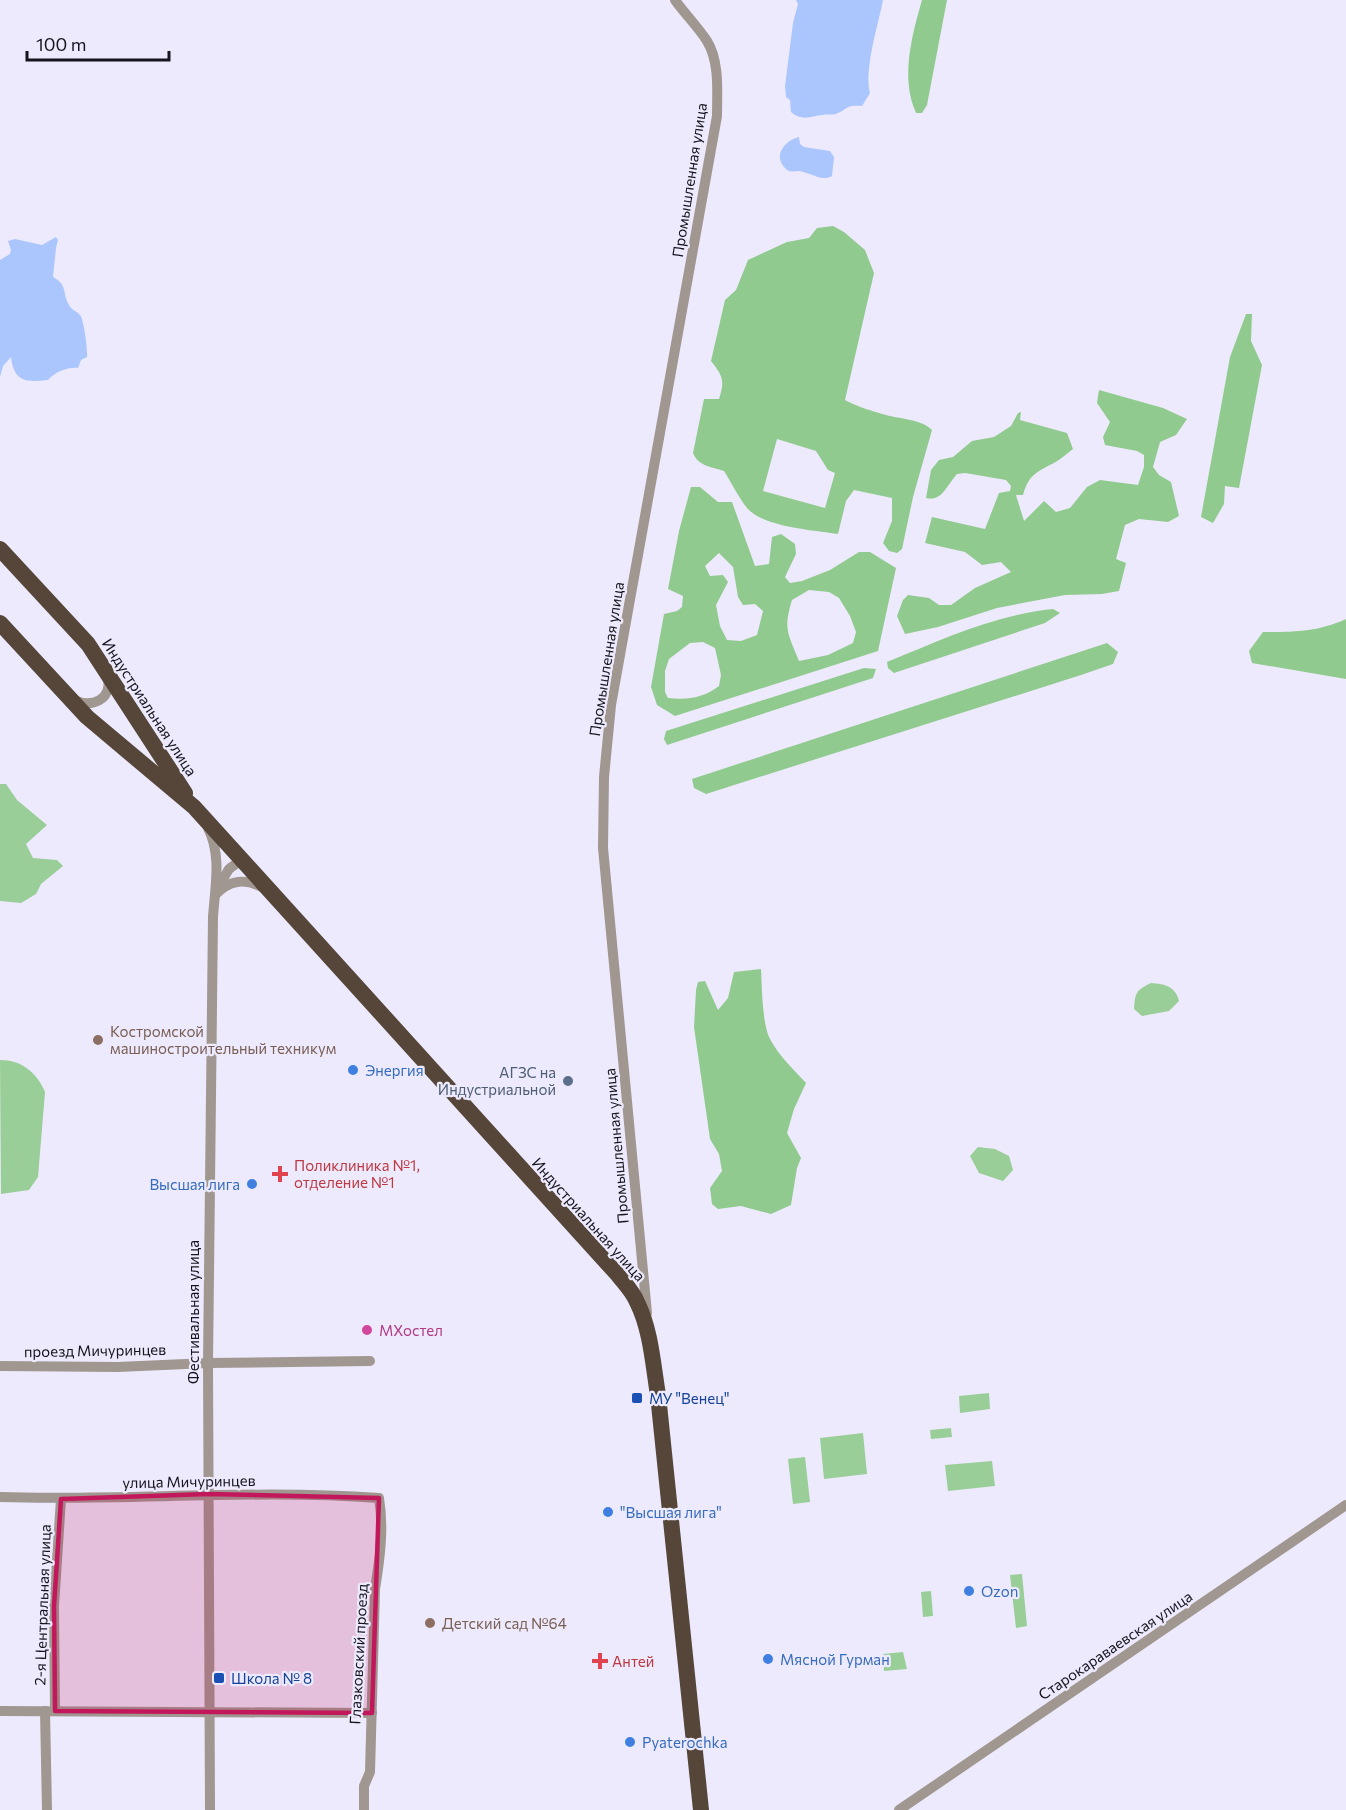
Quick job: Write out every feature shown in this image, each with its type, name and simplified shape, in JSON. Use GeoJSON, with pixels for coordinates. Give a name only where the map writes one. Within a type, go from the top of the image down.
{"type":"FeatureCollection","features":[{"type":"Feature","properties":{"kind":"highway","name":"Индустриальная улица"},"geometry":{"type":"LineString","coordinates":[[0,549],[88,644],[198,812]]}},
{"type":"Feature","properties":{"kind":"highway","name":"Индустриальная улица"},"geometry":{"type":"LineString","coordinates":[[0,623],[87,717],[198,812],[618,1275],[637,1300],[649,1341],[658,1395],[701,1810]]}},
{"type":"Feature","properties":{"kind":"street","name":"Промышленная улица"},"geometry":{"type":"LineString","coordinates":[[649,1341],[603,848],[604,789],[611,705],[717,116],[714,59],[708,43],[675,0]]}},
{"type":"Feature","properties":{"kind":"street"},"geometry":{"type":"LineString","coordinates":[[68,698],[83,704],[95,703],[110,687],[106,670]]}},
{"type":"Feature","properties":{"kind":"street","name":"Фестивальная улица"},"geometry":{"type":"LineString","coordinates":[[198,812],[212,836],[217,874],[208,1363],[210,1810]]}},
{"type":"Feature","properties":{"kind":"street"},"geometry":{"type":"LineString","coordinates":[[215,895],[229,869],[241,860]]}},
{"type":"Feature","properties":{"kind":"street"},"geometry":{"type":"LineString","coordinates":[[215,895],[222,887],[243,880],[269,891]]}},
{"type":"Feature","properties":{"kind":"street","name":"проезд Мичуринцев"},"geometry":{"type":"LineString","coordinates":[[0,1366],[118,1367],[208,1363],[370,1361]]}},
{"type":"Feature","properties":{"kind":"street","name":"улица Мичуринцев"},"geometry":{"type":"LineString","coordinates":[[0,1497],[61,1499],[208,1494],[379,1498]]}},
{"type":"Feature","properties":{"kind":"street","name":"Глазковский проезд"},"geometry":{"type":"LineString","coordinates":[[364,1810],[364,1786],[370,1772],[375,1588],[380,1562],[382,1518],[379,1498]]}},
{"type":"Feature","properties":{"kind":"street","name":"2-я Центральная улица"},"geometry":{"type":"LineString","coordinates":[[47,1810],[54,1606],[61,1499]]}},
{"type":"Feature","properties":{"kind":"street","name":"Старокараваевская улица"},"geometry":{"type":"LineString","coordinates":[[899,1810],[1346,1504]]}},
{"type":"Feature","properties":{"kind":"street"},"geometry":{"type":"LineString","coordinates":[[0,1711],[372,1713]]}},
{"type":"Feature","properties":{"kind":"highlighted area"},"geometry":{"type":"Polygon","coordinates":[[[208,1494],[379,1498],[372,1713],[55,1711],[54,1606],[61,1499],[208,1494]]]}},
{"type":"Feature","properties":{"kind":"green space"},"geometry":{"type":"Polygon","coordinates":[[[922,0],[947,0],[927,105],[922,113],[916,113],[911,100],[908,71],[911,42],[922,0]]]}},
{"type":"Feature","properties":{"kind":"green space"},"geometry":{"type":"Polygon","coordinates":[[[833,226],[844,232],[865,250],[874,273],[845,400],[876,412],[916,421],[932,430],[913,497],[902,549],[897,553],[889,551],[883,543],[892,521],[892,498],[854,490],[846,501],[838,534],[789,527],[765,520],[747,508],[724,471],[698,461],[693,453],[704,399],[719,399],[722,388],[720,375],[711,361],[725,300],[736,290],[748,260],[787,242],[809,238],[817,228],[833,226]],[[777,439],[763,491],[825,508],[835,473],[828,470],[816,451],[777,439]]]}},
{"type":"Feature","properties":{"kind":"green space"},"geometry":{"type":"Polygon","coordinates":[[[1246,314],[1252,314],[1251,341],[1262,365],[1239,488],[1225,486],[1224,504],[1213,523],[1201,517],[1230,357],[1246,314]]]}},
{"type":"Feature","properties":{"kind":"green space"},"geometry":{"type":"Polygon","coordinates":[[[1099,390],[1163,408],[1187,419],[1176,435],[1160,442],[1153,467],[1159,475],[1171,482],[1179,516],[1168,522],[1139,519],[1125,525],[1116,559],[1126,563],[1119,591],[1065,595],[997,608],[938,627],[905,634],[897,616],[903,600],[908,595],[929,598],[939,605],[951,605],[975,588],[1011,572],[1001,562],[982,565],[965,552],[925,543],[932,517],[985,529],[999,493],[1010,491],[1011,486],[1006,480],[965,473],[957,474],[944,492],[932,499],[926,498],[931,470],[939,460],[953,457],[972,441],[994,437],[1011,426],[1018,413],[1021,412],[1020,420],[1067,433],[1073,449],[1058,461],[1033,475],[1023,495],[1016,495],[1024,521],[1044,501],[1056,512],[1070,508],[1087,487],[1100,480],[1138,485],[1144,467],[1144,455],[1137,451],[1105,445],[1103,437],[1110,422],[1097,403],[1099,390]]]}},
{"type":"Feature","properties":{"kind":"green space"},"geometry":{"type":"Polygon","coordinates":[[[691,487],[700,487],[718,502],[732,502],[755,566],[769,564],[772,537],[781,534],[795,544],[796,554],[785,577],[790,583],[802,581],[830,570],[859,552],[870,552],[896,568],[878,651],[675,716],[657,705],[651,687],[664,614],[677,611],[682,607],[683,596],[668,589],[679,531],[691,487]],[[719,553],[705,566],[710,576],[723,575],[728,582],[716,605],[720,626],[727,640],[741,641],[757,635],[763,611],[755,604],[743,605],[738,597],[733,567],[719,553]],[[809,590],[792,600],[787,625],[799,661],[828,655],[853,643],[856,632],[839,598],[829,592],[809,590]],[[703,642],[690,643],[669,659],[665,671],[665,692],[668,698],[695,697],[719,686],[721,675],[715,648],[703,642]]]}},
{"type":"Feature","properties":{"kind":"green space"},"geometry":{"type":"Polygon","coordinates":[[[1053,609],[1060,613],[1045,623],[894,673],[888,668],[887,662],[948,637],[1010,617],[1053,609]]]}},
{"type":"Feature","properties":{"kind":"green space"},"geometry":{"type":"Polygon","coordinates":[[[1346,619],[1346,679],[1252,663],[1249,651],[1263,632],[1306,630],[1325,627],[1346,619]]]}},
{"type":"Feature","properties":{"kind":"green space"},"geometry":{"type":"Polygon","coordinates":[[[1107,643],[1118,652],[1113,664],[706,794],[694,788],[692,779],[1107,643]]]}},
{"type":"Feature","properties":{"kind":"green space"},"geometry":{"type":"Polygon","coordinates":[[[864,668],[876,669],[873,678],[667,745],[664,739],[666,731],[864,668]]]}},
{"type":"Feature","properties":{"kind":"green space"},"geometry":{"type":"Polygon","coordinates":[[[0,784],[6,784],[17,800],[47,825],[26,844],[33,858],[57,860],[63,866],[41,884],[36,894],[21,903],[0,901],[0,784]]]}},
{"type":"Feature","properties":{"kind":"green space"},"geometry":{"type":"Polygon","coordinates":[[[761,969],[767,1032],[778,1051],[806,1083],[794,1109],[787,1133],[801,1158],[797,1168],[791,1205],[771,1214],[741,1206],[718,1209],[712,1204],[710,1188],[722,1171],[719,1154],[710,1139],[694,1027],[698,982],[705,981],[718,1010],[728,998],[734,972],[761,969]]]}},
{"type":"Feature","properties":{"kind":"green space"},"geometry":{"type":"Polygon","coordinates":[[[1151,983],[1169,987],[1175,992],[1179,1001],[1169,1011],[1142,1016],[1134,1009],[1136,996],[1139,990],[1151,983]]]}},
{"type":"Feature","properties":{"kind":"green space"},"geometry":{"type":"Polygon","coordinates":[[[0,1060],[15,1062],[28,1069],[38,1079],[45,1092],[38,1177],[29,1190],[1,1194],[0,1060]]]}},
{"type":"Feature","properties":{"kind":"green space"},"geometry":{"type":"Polygon","coordinates":[[[978,1147],[995,1149],[1009,1156],[1013,1170],[1003,1181],[979,1173],[970,1156],[978,1147]]]}},
{"type":"Feature","properties":{"kind":"green space"},"geometry":{"type":"Polygon","coordinates":[[[989,1393],[990,1409],[960,1413],[959,1396],[989,1393]]]}},
{"type":"Feature","properties":{"kind":"green space"},"geometry":{"type":"Polygon","coordinates":[[[951,1428],[952,1437],[931,1439],[930,1430],[951,1428]]]}},
{"type":"Feature","properties":{"kind":"green space"},"geometry":{"type":"Polygon","coordinates":[[[863,1433],[867,1474],[824,1479],[820,1438],[863,1433]]]}},
{"type":"Feature","properties":{"kind":"green space"},"geometry":{"type":"Polygon","coordinates":[[[805,1457],[810,1502],[793,1504],[788,1459],[805,1457]]]}},
{"type":"Feature","properties":{"kind":"green space"},"geometry":{"type":"Polygon","coordinates":[[[992,1461],[995,1486],[948,1491],[945,1465],[992,1461]]]}},
{"type":"Feature","properties":{"kind":"green space"},"geometry":{"type":"Polygon","coordinates":[[[1022,1574],[1027,1626],[1016,1628],[1010,1575],[1022,1574]]]}},
{"type":"Feature","properties":{"kind":"green space"},"geometry":{"type":"Polygon","coordinates":[[[931,1591],[933,1616],[923,1617],[921,1592],[931,1591]]]}},
{"type":"Feature","properties":{"kind":"green space"},"geometry":{"type":"Polygon","coordinates":[[[903,1652],[907,1669],[884,1671],[883,1654],[903,1652]]]}},
{"type":"Feature","properties":{"kind":"water"},"geometry":{"type":"Polygon","coordinates":[[[796,0],[883,0],[870,60],[870,93],[862,106],[849,107],[836,114],[806,118],[791,112],[785,86],[793,23],[798,4],[796,0]]]}},
{"type":"Feature","properties":{"kind":"water"},"geometry":{"type":"Polygon","coordinates":[[[799,137],[800,144],[804,147],[830,151],[834,157],[832,176],[823,178],[786,169],[780,159],[782,149],[789,141],[799,137]]]}},
{"type":"Feature","properties":{"kind":"water"},"geometry":{"type":"Polygon","coordinates":[[[56,237],[58,240],[53,277],[61,283],[70,307],[81,318],[87,357],[81,360],[78,368],[62,371],[48,380],[34,381],[18,376],[11,357],[3,366],[0,377],[0,260],[10,254],[8,241],[15,239],[42,245],[56,237]]]}},
{"type":"Feature","properties":{"kind":"place","name":"Костромской машиностроительный техникум"},"geometry":{"type":"Point","coordinates":[98,1040]}},
{"type":"Feature","properties":{"kind":"place","name":"Энергия"},"geometry":{"type":"Point","coordinates":[353,1070]}},
{"type":"Feature","properties":{"kind":"place","name":"АГЗС на Индустриальной"},"geometry":{"type":"Point","coordinates":[568,1081]}},
{"type":"Feature","properties":{"kind":"place","name":"Поликлиника №1, отделение №1"},"geometry":{"type":"Point","coordinates":[280,1174]}},
{"type":"Feature","properties":{"kind":"place","name":"Высшая лига"},"geometry":{"type":"Point","coordinates":[252,1184]}},
{"type":"Feature","properties":{"kind":"place","name":"МХостел"},"geometry":{"type":"Point","coordinates":[367,1330]}},
{"type":"Feature","properties":{"kind":"place","name":"МУ \"Венец\""},"geometry":{"type":"Point","coordinates":[637,1398]}},
{"type":"Feature","properties":{"kind":"place","name":"\"Высшая лига\""},"geometry":{"type":"Point","coordinates":[608,1512]}},
{"type":"Feature","properties":{"kind":"place","name":"Ozon"},"geometry":{"type":"Point","coordinates":[969,1591]}},
{"type":"Feature","properties":{"kind":"place","name":"Детский сад №64"},"geometry":{"type":"Point","coordinates":[430,1623]}},
{"type":"Feature","properties":{"kind":"place","name":"Мясной Гурман"},"geometry":{"type":"Point","coordinates":[768,1659]}},
{"type":"Feature","properties":{"kind":"place","name":"Антей"},"geometry":{"type":"Point","coordinates":[600,1661]}},
{"type":"Feature","properties":{"kind":"place","name":"Школа № 8"},"geometry":{"type":"Point","coordinates":[219,1678]}},
{"type":"Feature","properties":{"kind":"place","name":"Pyaterochka"},"geometry":{"type":"Point","coordinates":[630,1742]}}]}
